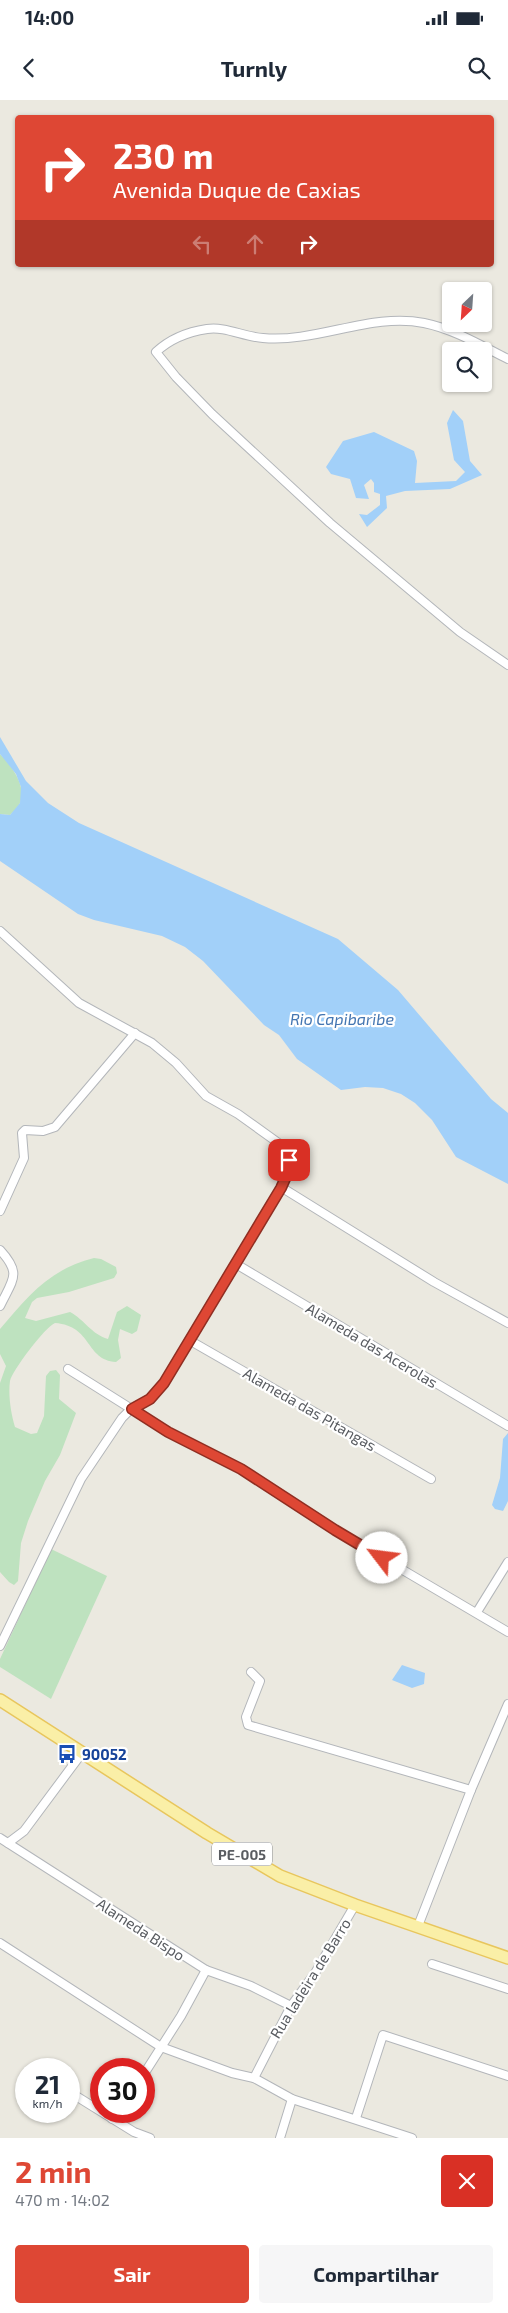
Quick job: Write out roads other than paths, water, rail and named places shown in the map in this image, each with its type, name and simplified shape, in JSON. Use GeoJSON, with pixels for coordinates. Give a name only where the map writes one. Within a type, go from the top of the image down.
{"type":"FeatureCollection","features":[{"type":"Feature","properties":{"kind":"main road","name":"PE-005"},"geometry":{"type":"LineString","coordinates":[[0,1700],[280,1876],[355,1905],[508,1958]]}},
{"type":"Feature","properties":{"kind":"street"},"geometry":{"type":"LineString","coordinates":[[508,360],[445,330],[424,323],[395,320],[297,338],[262,338],[209,328],[174,338],[156,352],[176,377],[212,414],[330,523],[460,632],[508,665]]}},
{"type":"Feature","properties":{"kind":"street"},"geometry":{"type":"LineString","coordinates":[[0,931],[79,1003],[152,1043],[176,1063],[206,1096],[238,1114],[284,1147],[289,1160],[289,1170],[281,1188],[189,1340],[178,1362],[155,1394],[122,1418],[81,1479],[0,1646]]}},
{"type":"Feature","properties":{"kind":"street"},"geometry":{"type":"LineString","coordinates":[[0,1211],[24,1158],[22,1132],[25,1130],[49,1130],[55,1127],[135,1034]]}},
{"type":"Feature","properties":{"kind":"street"},"geometry":{"type":"LineString","coordinates":[[281,1188],[434,1282],[508,1324]]}},
{"type":"Feature","properties":{"kind":"street"},"geometry":{"type":"LineString","coordinates":[[0,1250],[10,1261],[14,1270],[14,1276],[0,1306]]}},
{"type":"Feature","properties":{"kind":"street","name":"Alameda das Acerolas"},"geometry":{"type":"LineString","coordinates":[[236,1264],[508,1426]]}},
{"type":"Feature","properties":{"kind":"street","name":"Alameda das Pitangas"},"geometry":{"type":"LineString","coordinates":[[189,1340],[431,1478]]}},
{"type":"Feature","properties":{"kind":"street"},"geometry":{"type":"LineString","coordinates":[[68,1369],[168,1432],[241,1469],[335,1530],[508,1632]]}},
{"type":"Feature","properties":{"kind":"street"},"geometry":{"type":"LineString","coordinates":[[477,1612],[508,1562]]}},
{"type":"Feature","properties":{"kind":"street"},"geometry":{"type":"LineString","coordinates":[[251,1672],[260,1681],[246,1717],[248,1725],[471,1790]]}},
{"type":"Feature","properties":{"kind":"street"},"geometry":{"type":"LineString","coordinates":[[418,1926],[471,1790],[508,1704]]}},
{"type":"Feature","properties":{"kind":"street"},"geometry":{"type":"LineString","coordinates":[[8,1843],[24,1831],[82,1753]]}},
{"type":"Feature","properties":{"kind":"street","name":"Alameda Bispo"},"geometry":{"type":"LineString","coordinates":[[0,1838],[206,1970],[251,1986],[291,2006]]}},
{"type":"Feature","properties":{"kind":"street","name":"Rua ladeira de Barro"},"geometry":{"type":"LineString","coordinates":[[254,2078],[291,2006],[315,1973],[355,1905]]}},
{"type":"Feature","properties":{"kind":"street"},"geometry":{"type":"LineString","coordinates":[[0,1943],[161,2047],[232,2073],[254,2078],[292,2099],[356,2118],[412,2138]]}},
{"type":"Feature","properties":{"kind":"street"},"geometry":{"type":"LineString","coordinates":[[432,1964],[508,1988]]}},
{"type":"Feature","properties":{"kind":"street"},"geometry":{"type":"LineString","coordinates":[[154,2058],[206,1970]]}},
{"type":"Feature","properties":{"kind":"street"},"geometry":{"type":"LineString","coordinates":[[356,2118],[383,2035],[508,2076]]}},
{"type":"Feature","properties":{"kind":"street"},"geometry":{"type":"LineString","coordinates":[[280,2138],[292,2099]]}},
{"type":"Feature","properties":{"kind":"street"},"geometry":{"type":"LineString","coordinates":[[120,2123],[150,2138]]}},
{"type":"Feature","properties":{"kind":"water"},"geometry":{"type":"Polygon","coordinates":[[[453,410],[463,421],[470,461],[482,475],[450,489],[405,491],[386,496],[387,508],[367,527],[359,514],[367,515],[380,505],[380,494],[374,492],[374,483],[371,479],[364,485],[369,499],[356,498],[350,479],[331,474],[326,467],[343,441],[374,432],[414,451],[417,461],[415,483],[456,481],[465,472],[454,460],[447,423],[453,410]]]}},
{"type":"Feature","properties":{"kind":"water","name":"Rio Capibaribe"},"geometry":{"type":"Polygon","coordinates":[[[0,737],[26,781],[48,803],[79,823],[338,939],[398,990],[491,1099],[508,1113],[508,1184],[456,1157],[432,1120],[415,1103],[401,1094],[383,1088],[365,1087],[341,1090],[297,1059],[279,1035],[264,1025],[203,961],[185,947],[162,936],[94,920],[78,914],[0,861],[0,814],[10,815],[20,803],[21,787],[16,774],[0,754],[0,737]]]}},
{"type":"Feature","properties":{"kind":"water"},"geometry":{"type":"Polygon","coordinates":[[[508,1433],[508,1501],[503,1511],[495,1509],[492,1505],[500,1478],[503,1439],[508,1433]]]}},
{"type":"Feature","properties":{"kind":"water"},"geometry":{"type":"Polygon","coordinates":[[[402,1665],[425,1673],[424,1684],[412,1688],[392,1680],[402,1665]]]}},
{"type":"Feature","properties":{"kind":"place","name":"90052"},"geometry":{"type":"Point","coordinates":[67,1754]}}]}
